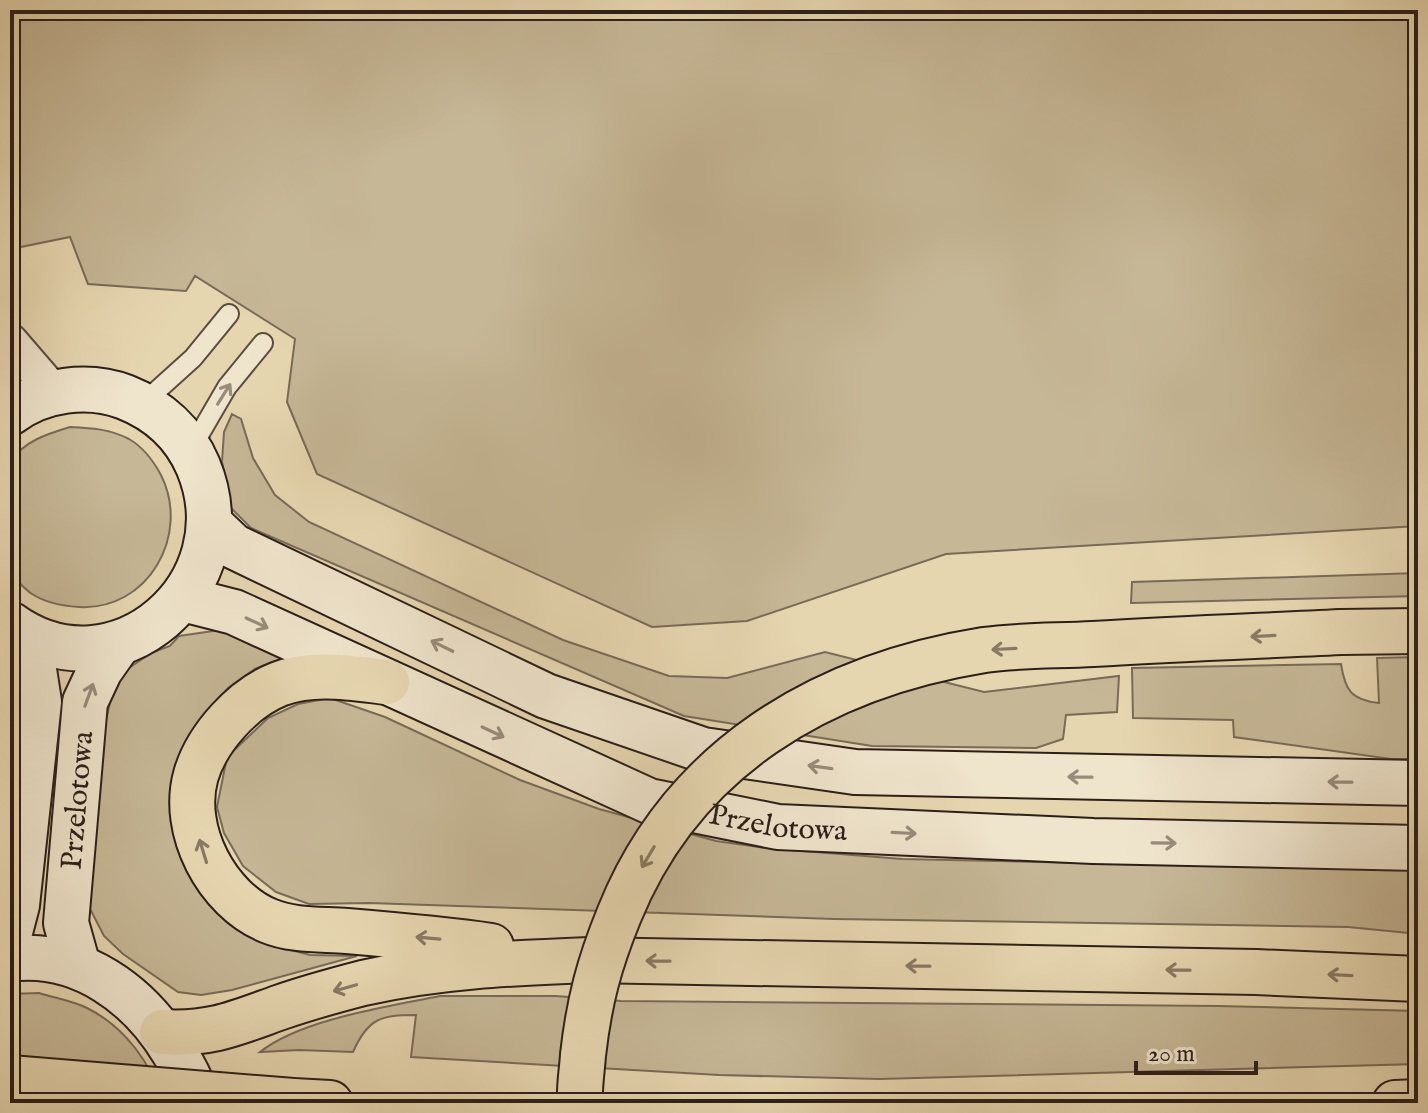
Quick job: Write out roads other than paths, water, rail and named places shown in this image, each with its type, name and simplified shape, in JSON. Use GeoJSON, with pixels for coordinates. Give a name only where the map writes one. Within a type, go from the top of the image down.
{"type":"FeatureCollection","features":[{"type":"Feature","properties":{"kind":"highway"},"geometry":{"type":"LineString","coordinates":[[580,1103],[588,1008],[605,950],[647,857],[684,805],[715,772],[764,731],[808,706],[898,670],[985,650],[1418,631]]}},
{"type":"Feature","properties":{"kind":"highway"},"geometry":{"type":"LineString","coordinates":[[387,682],[335,675],[280,683],[257,696],[223,725],[196,775],[192,799],[206,863],[218,881],[248,909],[269,921],[299,928],[449,940],[589,960]]}},
{"type":"Feature","properties":{"kind":"highway"},"geometry":{"type":"LineString","coordinates":[[162,1032],[191,1034],[230,1027],[360,984],[424,970],[589,960],[1256,972],[1418,979]]}},
{"type":"Feature","properties":{"kind":"highway"},"geometry":{"type":"LineString","coordinates":[[10,1078],[312,1102]]}},
{"type":"Feature","properties":{"kind":"highway"},"geometry":{"type":"LineString","coordinates":[[1395,1103],[1418,1102]]}},
{"type":"Feature","properties":{"kind":"street"},"geometry":{"type":"LineString","coordinates":[[10,341],[54,392]]}},
{"type":"Feature","properties":{"kind":"street","name":"Przelotowa"},"geometry":{"type":"LineString","coordinates":[[10,413],[54,392],[84,389],[114,393],[142,404],[170,424],[191,449],[207,486],[211,525],[202,564],[183,599],[154,626],[119,643],[94,647],[69,647],[45,642],[16,629]]}},
{"type":"Feature","properties":{"kind":"street","name":"Przelotowa"},"geometry":{"type":"LineString","coordinates":[[211,525],[233,546],[546,696],[703,750],[855,772],[1418,783]]}},
{"type":"Feature","properties":{"kind":"street","name":"Przelotowa"},"geometry":{"type":"LineString","coordinates":[[183,599],[234,612],[649,801],[778,827],[1093,841],[1418,848]]}},
{"type":"Feature","properties":{"kind":"street","name":"Przelotowa"},"geometry":{"type":"LineString","coordinates":[[10,932],[17,905],[39,702],[34,670],[16,629]]}},
{"type":"Feature","properties":{"kind":"street","name":"Przelotowa"},"geometry":{"type":"LineString","coordinates":[[78,966],[66,923],[85,702],[100,670],[119,643]]}},
{"type":"Feature","properties":{"kind":"street"},"geometry":{"type":"LineString","coordinates":[[10,959],[50,959],[78,966],[131,998],[162,1032],[193,1083],[197,1103]]}},
{"type":"Feature","properties":{"kind":"lane"},"geometry":{"type":"LineString","coordinates":[[142,404],[193,358],[229,314]]}},
{"type":"Feature","properties":{"kind":"lane"},"geometry":{"type":"LineString","coordinates":[[191,449],[227,387],[263,343]]}}]}
